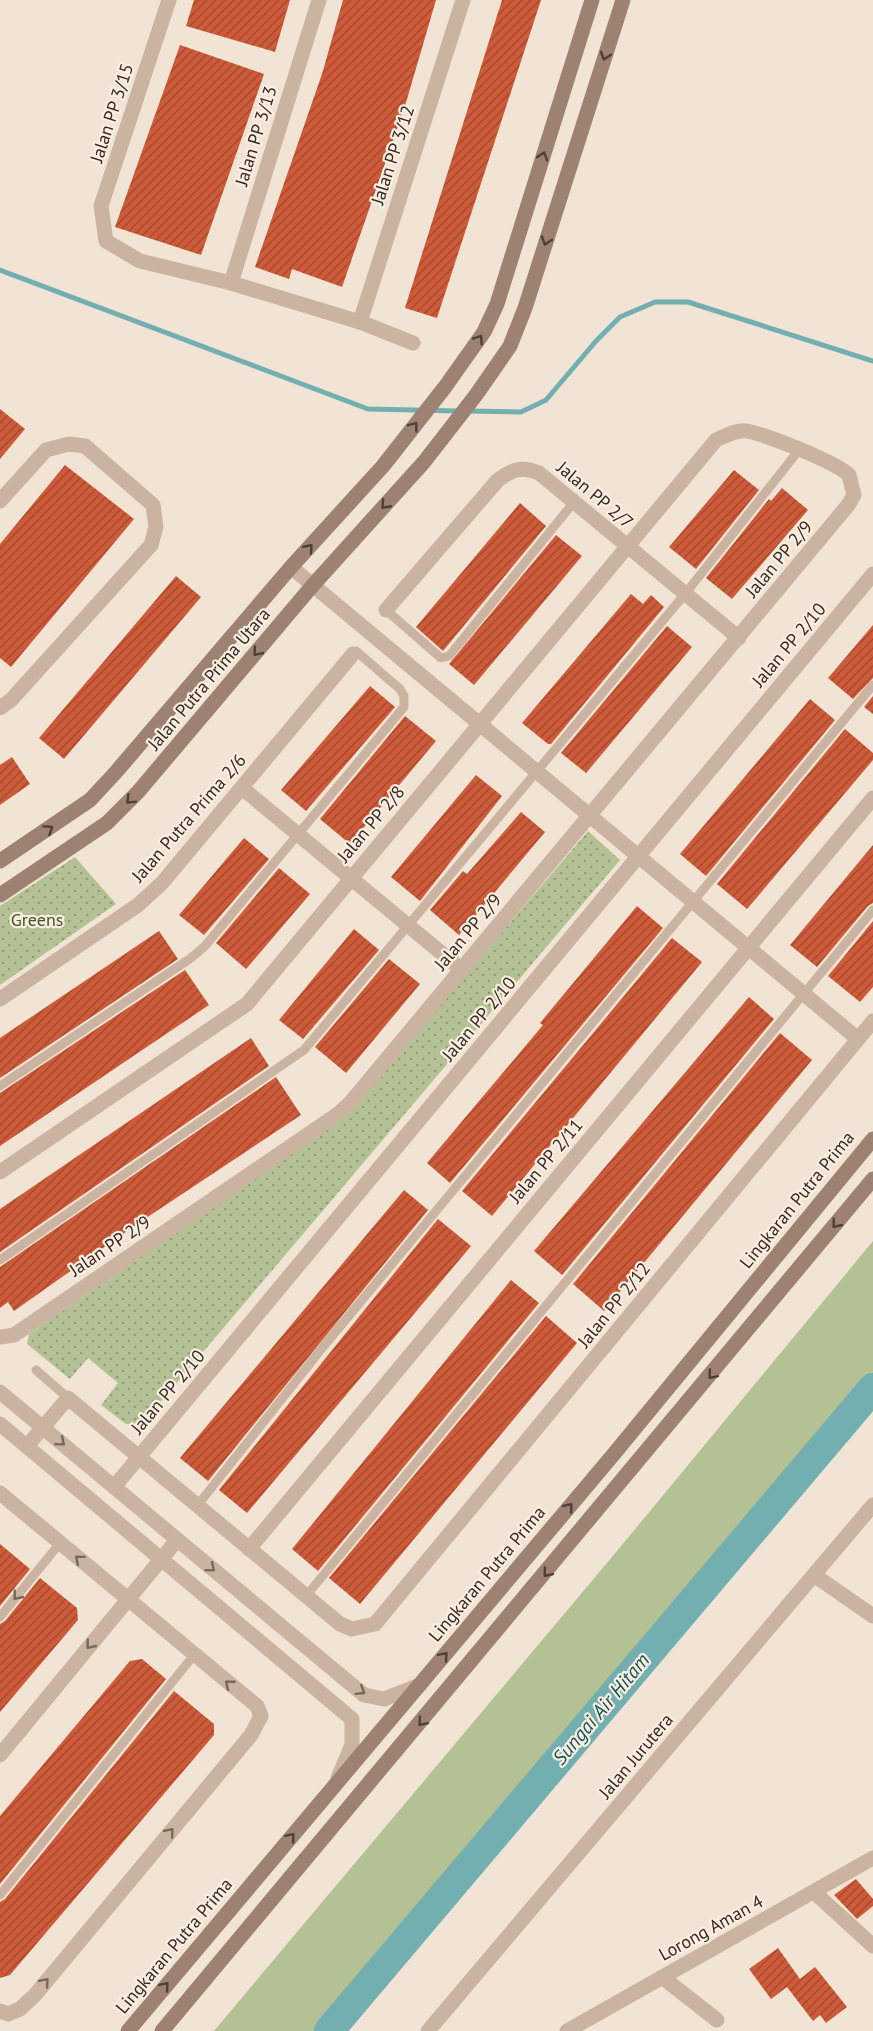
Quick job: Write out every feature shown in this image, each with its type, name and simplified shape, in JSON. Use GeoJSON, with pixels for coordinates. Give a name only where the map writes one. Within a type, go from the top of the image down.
{"type":"FeatureCollection","features":[{"type":"Feature","properties":{"kind":"main road","name":"Jalan Putra Prima Utara"},"geometry":{"type":"LineString","coordinates":[[0,861],[90,800],[291,567],[383,465],[445,387],[484,332],[497,304],[592,0]]}},
{"type":"Feature","properties":{"kind":"main road","name":"Jalan Putra Prima Utara"},"geometry":{"type":"LineString","coordinates":[[0,895],[107,823],[138,792],[314,585],[424,462],[476,395],[510,346],[525,308],[623,0]]}},
{"type":"Feature","properties":{"kind":"main road","name":"Lingkaran Putra Prima"},"geometry":{"type":"LineString","coordinates":[[128,2031],[420,1685],[873,1139]]}},
{"type":"Feature","properties":{"kind":"main road"},"geometry":{"type":"LineString","coordinates":[[162,2031],[873,1179]]}},
{"type":"Feature","properties":{"kind":"street","name":"Jalan PP 3/15"},"geometry":{"type":"LineString","coordinates":[[170,0],[101,206],[106,240],[140,261],[231,283]]}},
{"type":"Feature","properties":{"kind":"street","name":"Jalan PP 3/13"},"geometry":{"type":"LineString","coordinates":[[231,283],[319,0]]}},
{"type":"Feature","properties":{"kind":"street","name":"Jalan PP 3/12"},"geometry":{"type":"LineString","coordinates":[[360,322],[463,0]]}},
{"type":"Feature","properties":{"kind":"street"},"geometry":{"type":"LineString","coordinates":[[231,283],[360,322],[413,342]]}},
{"type":"Feature","properties":{"kind":"street","name":"Jalan PP 2/8"},"geometry":{"type":"LineString","coordinates":[[0,1172],[247,1004],[716,440],[730,433],[746,430],[799,450]]}},
{"type":"Feature","properties":{"kind":"street"},"geometry":{"type":"LineString","coordinates":[[0,501],[46,450],[69,444],[85,446],[153,505],[156,527],[151,545],[11,700],[0,708]]}},
{"type":"Feature","properties":{"kind":"street","name":"Jalan PP 2/9"},"geometry":{"type":"LineString","coordinates":[[1,1338],[14,1335],[338,1114],[591,817],[849,504],[854,495],[849,475],[830,462],[799,450]]}},
{"type":"Feature","properties":{"kind":"street","name":"Jalan PP 2/7"},"geometry":{"type":"LineString","coordinates":[[386,610],[497,481],[509,472],[526,468],[539,473],[739,638]]}},
{"type":"Feature","properties":{"kind":"street"},"geometry":{"type":"LineString","coordinates":[[291,567],[858,1039]]}},
{"type":"Feature","properties":{"kind":"street","name":"Jalan PP 2/10"},"geometry":{"type":"LineString","coordinates":[[114,1487],[873,574]]}},
{"type":"Feature","properties":{"kind":"street","name":"Jalan Putra Prima 2/6"},"geometry":{"type":"LineString","coordinates":[[0,999],[138,905],[162,883],[354,654]]}},
{"type":"Feature","properties":{"kind":"street"},"geometry":{"type":"LineString","coordinates":[[242,788],[462,970]]}},
{"type":"Feature","properties":{"kind":"street","name":"Jalan PP 2/11"},"geometry":{"type":"LineString","coordinates":[[249,1549],[873,798]]}},
{"type":"Feature","properties":{"kind":"street","name":"Jalan PP 2/12"},"geometry":{"type":"LineString","coordinates":[[306,1596],[340,1624],[352,1629],[375,1624],[385,1614],[873,1021]]}},
{"type":"Feature","properties":{"kind":"street"},"geometry":{"type":"LineString","coordinates":[[0,1392],[364,1695],[384,1699],[420,1685]]}},
{"type":"Feature","properties":{"kind":"street"},"geometry":{"type":"LineString","coordinates":[[27,1446],[68,1398],[306,1596]]}},
{"type":"Feature","properties":{"kind":"street"},"geometry":{"type":"LineString","coordinates":[[0,1424],[352,1719],[352,1746],[334,1786]]}},
{"type":"Feature","properties":{"kind":"street"},"geometry":{"type":"LineString","coordinates":[[0,1493],[257,1706],[261,1716],[258,1724],[35,1995],[20,2009],[8,2014],[0,2011]]}},
{"type":"Feature","properties":{"kind":"street","name":"Jalan Jurutera"},"geometry":{"type":"LineString","coordinates":[[428,2031],[873,1505]]}},
{"type":"Feature","properties":{"kind":"street"},"geometry":{"type":"LineString","coordinates":[[0,1755],[177,1540]]}},
{"type":"Feature","properties":{"kind":"street"},"geometry":{"type":"LineString","coordinates":[[814,1575],[873,1616]]}},
{"type":"Feature","properties":{"kind":"street","name":"Lorong Aman 4"},"geometry":{"type":"LineString","coordinates":[[567,2031],[815,1893],[873,1858]]}},
{"type":"Feature","properties":{"kind":"street"},"geometry":{"type":"LineString","coordinates":[[815,1893],[873,1946]]}},
{"type":"Feature","properties":{"kind":"street"},"geometry":{"type":"LineString","coordinates":[[662,1977],[717,2020]]}},
{"type":"Feature","properties":{"kind":"lane"},"geometry":{"type":"LineString","coordinates":[[0,1260],[291,1061],[303,1050],[686,594],[799,450]]}},
{"type":"Feature","properties":{"kind":"lane"},"geometry":{"type":"LineString","coordinates":[[386,610],[441,658],[449,656],[574,502]]}},
{"type":"Feature","properties":{"kind":"lane"},"geometry":{"type":"LineString","coordinates":[[0,1086],[191,958],[204,946],[404,707],[405,696],[400,689],[356,651],[354,654]]}},
{"type":"Feature","properties":{"kind":"lane"},"geometry":{"type":"LineString","coordinates":[[197,1506],[323,1347],[873,685]]}},
{"type":"Feature","properties":{"kind":"lane"},"geometry":{"type":"LineString","coordinates":[[306,1596],[873,910]]}},
{"type":"Feature","properties":{"kind":"lane"},"geometry":{"type":"LineString","coordinates":[[36,1370],[68,1398]]}},
{"type":"Feature","properties":{"kind":"lane"},"geometry":{"type":"LineString","coordinates":[[0,1617],[60,1543]]}},
{"type":"Feature","properties":{"kind":"lane"},"geometry":{"type":"LineString","coordinates":[[0,1895],[194,1655]]}},
{"type":"Feature","properties":{"kind":"green space"},"geometry":{"type":"Polygon","coordinates":[[[588,831],[620,860],[142,1424],[126,1424],[101,1405],[118,1383],[88,1358],[70,1379],[27,1344],[29,1334],[345,1117],[588,831]]]}},
{"type":"Feature","properties":{"kind":"green space","name":"Greens"},"geometry":{"type":"Polygon","coordinates":[[[75,857],[116,904],[0,985],[0,906],[75,857]]]}},
{"type":"Feature","properties":{"kind":"green space"},"geometry":{"type":"Polygon","coordinates":[[[873,1241],[873,1397],[344,2031],[214,2031],[622,1545],[873,1241]]]}},
{"type":"Feature","properties":{"kind":"building"},"geometry":{"type":"Polygon","coordinates":[[[194,0],[290,0],[275,52],[186,26],[194,0]]]}},
{"type":"Feature","properties":{"kind":"building"},"geometry":{"type":"Polygon","coordinates":[[[343,0],[436,0],[405,106],[342,287],[292,269],[289,279],[255,267],[322,74],[343,0]]]}},
{"type":"Feature","properties":{"kind":"building"},"geometry":{"type":"Polygon","coordinates":[[[502,0],[541,0],[437,318],[405,308],[502,0]]]}},
{"type":"Feature","properties":{"kind":"building"},"geometry":{"type":"Polygon","coordinates":[[[180,45],[264,74],[201,255],[115,227],[180,45]]]}},
{"type":"Feature","properties":{"kind":"building"},"geometry":{"type":"Polygon","coordinates":[[[0,409],[25,429],[0,459],[0,409]]]}},
{"type":"Feature","properties":{"kind":"building"},"geometry":{"type":"Polygon","coordinates":[[[65,465],[134,519],[11,667],[0,658],[0,544],[65,465]]]}},
{"type":"Feature","properties":{"kind":"building"},"geometry":{"type":"Polygon","coordinates":[[[734,470],[759,490],[696,569],[669,547],[734,470]]]}},
{"type":"Feature","properties":{"kind":"building"},"geometry":{"type":"Polygon","coordinates":[[[782,488],[808,510],[732,599],[706,578],[769,499],[771,501],[782,488]]]}},
{"type":"Feature","properties":{"kind":"building"},"geometry":{"type":"Polygon","coordinates":[[[520,503],[546,526],[443,651],[416,627],[520,503]]]}},
{"type":"Feature","properties":{"kind":"building"},"geometry":{"type":"Polygon","coordinates":[[[556,535],[582,556],[474,685],[449,664],[556,535]]]}},
{"type":"Feature","properties":{"kind":"building"},"geometry":{"type":"Polygon","coordinates":[[[176,576],[201,597],[64,759],[39,738],[176,576]]]}},
{"type":"Feature","properties":{"kind":"building"},"geometry":{"type":"Polygon","coordinates":[[[631,594],[643,604],[651,595],[664,607],[551,744],[548,744],[522,723],[631,594]]]}},
{"type":"Feature","properties":{"kind":"building"},"geometry":{"type":"Polygon","coordinates":[[[873,625],[873,678],[853,699],[828,678],[873,625]]]}},
{"type":"Feature","properties":{"kind":"building"},"geometry":{"type":"Polygon","coordinates":[[[667,626],[692,647],[586,773],[561,753],[667,626]]]}},
{"type":"Feature","properties":{"kind":"building"},"geometry":{"type":"Polygon","coordinates":[[[370,686],[395,707],[306,811],[281,790],[370,686]]]}},
{"type":"Feature","properties":{"kind":"building"},"geometry":{"type":"Polygon","coordinates":[[[873,696],[873,714],[864,707],[873,696]]]}},
{"type":"Feature","properties":{"kind":"building"},"geometry":{"type":"Polygon","coordinates":[[[810,699],[835,720],[706,876],[680,854],[810,699]]]}},
{"type":"Feature","properties":{"kind":"building"},"geometry":{"type":"Polygon","coordinates":[[[405,716],[436,741],[350,844],[320,819],[405,716]]]}},
{"type":"Feature","properties":{"kind":"building"},"geometry":{"type":"Polygon","coordinates":[[[845,729],[873,753],[873,760],[747,909],[717,884],[845,729]]]}},
{"type":"Feature","properties":{"kind":"building"},"geometry":{"type":"Polygon","coordinates":[[[12,757],[30,784],[0,805],[0,765],[12,757]]]}},
{"type":"Feature","properties":{"kind":"building"},"geometry":{"type":"Polygon","coordinates":[[[476,775],[502,796],[420,901],[391,877],[476,775]]]}},
{"type":"Feature","properties":{"kind":"building"},"geometry":{"type":"Polygon","coordinates":[[[521,812],[545,832],[459,935],[430,910],[463,871],[467,874],[521,812]]]}},
{"type":"Feature","properties":{"kind":"building"},"geometry":{"type":"Polygon","coordinates":[[[244,838],[269,859],[204,935],[179,915],[244,838]]]}},
{"type":"Feature","properties":{"kind":"building"},"geometry":{"type":"Polygon","coordinates":[[[873,845],[873,903],[817,967],[790,945],[873,845]]]}},
{"type":"Feature","properties":{"kind":"building"},"geometry":{"type":"Polygon","coordinates":[[[279,868],[310,894],[246,969],[216,943],[279,868]]]}},
{"type":"Feature","properties":{"kind":"building"},"geometry":{"type":"Polygon","coordinates":[[[637,906],[663,928],[450,1183],[427,1163],[543,1025],[540,1023],[637,906]]]}},
{"type":"Feature","properties":{"kind":"building"},"geometry":{"type":"Polygon","coordinates":[[[873,921],[873,987],[860,1002],[828,976],[873,921]]]}},
{"type":"Feature","properties":{"kind":"building"},"geometry":{"type":"Polygon","coordinates":[[[354,929],[379,950],[303,1039],[279,1020],[354,929]]]}},
{"type":"Feature","properties":{"kind":"building"},"geometry":{"type":"Polygon","coordinates":[[[159,931],[178,959],[0,1078],[0,1038],[159,931]]]}},
{"type":"Feature","properties":{"kind":"building"},"geometry":{"type":"Polygon","coordinates":[[[672,938],[702,962],[492,1216],[462,1191],[672,938]]]}},
{"type":"Feature","properties":{"kind":"building"},"geometry":{"type":"Polygon","coordinates":[[[389,959],[420,984],[346,1073],[315,1047],[389,959]]]}},
{"type":"Feature","properties":{"kind":"building"},"geometry":{"type":"Polygon","coordinates":[[[185,970],[209,1005],[0,1146],[0,1093],[185,970]]]}},
{"type":"Feature","properties":{"kind":"building"},"geometry":{"type":"Polygon","coordinates":[[[749,997],[774,1019],[562,1275],[534,1251],[749,997]]]}},
{"type":"Feature","properties":{"kind":"building"},"geometry":{"type":"Polygon","coordinates":[[[780,1033],[812,1060],[604,1311],[573,1284],[780,1033]]]}},
{"type":"Feature","properties":{"kind":"building"},"geometry":{"type":"Polygon","coordinates":[[[251,1038],[269,1066],[0,1252],[0,1209],[251,1038]]]}},
{"type":"Feature","properties":{"kind":"building"},"geometry":{"type":"Polygon","coordinates":[[[276,1077],[301,1115],[137,1224],[14,1311],[8,1302],[0,1308],[0,1267],[276,1077]]]}},
{"type":"Feature","properties":{"kind":"building"},"geometry":{"type":"Polygon","coordinates":[[[404,1190],[428,1210],[208,1481],[180,1458],[404,1190]]]}},
{"type":"Feature","properties":{"kind":"building"},"geometry":{"type":"Polygon","coordinates":[[[438,1219],[471,1246],[247,1513],[219,1490],[438,1219]]]}},
{"type":"Feature","properties":{"kind":"building"},"geometry":{"type":"Polygon","coordinates":[[[511,1280],[539,1303],[318,1571],[292,1549],[511,1280]]]}},
{"type":"Feature","properties":{"kind":"building"},"geometry":{"type":"Polygon","coordinates":[[[546,1316],[577,1343],[360,1604],[329,1578],[546,1316]]]}},
{"type":"Feature","properties":{"kind":"building"},"geometry":{"type":"Polygon","coordinates":[[[0,1544],[30,1569],[0,1606],[0,1544]]]}},
{"type":"Feature","properties":{"kind":"building"},"geometry":{"type":"Polygon","coordinates":[[[40,1578],[77,1608],[78,1620],[0,1712],[0,1624],[5,1621],[40,1578]]]}},
{"type":"Feature","properties":{"kind":"building"},"geometry":{"type":"Polygon","coordinates":[[[142,1659],[166,1679],[0,1884],[0,1816],[130,1661],[142,1659]]]}},
{"type":"Feature","properties":{"kind":"building"},"geometry":{"type":"Polygon","coordinates":[[[174,1691],[214,1724],[214,1735],[10,1975],[0,1978],[0,1902],[5,1899],[174,1691]]]}},
{"type":"Feature","properties":{"kind":"building"},"geometry":{"type":"Polygon","coordinates":[[[856,1879],[873,1899],[873,1906],[857,1919],[834,1895],[856,1879]]]}},
{"type":"Feature","properties":{"kind":"building"},"geometry":{"type":"Polygon","coordinates":[[[778,1948],[800,1979],[815,1967],[847,2007],[826,2023],[820,2015],[813,2021],[787,1987],[771,1999],[749,1969],[778,1948]]]}},
{"type":"Feature","properties":{"kind":"waterway"},"geometry":{"type":"LineString","coordinates":[[0,270],[368,409],[459,411]]}},
{"type":"Feature","properties":{"kind":"waterway"},"geometry":{"type":"LineString","coordinates":[[468,411],[521,412],[546,400],[596,341],[620,317],[655,302],[688,302],[873,361]]}},
{"type":"Feature","properties":{"kind":"waterway","name":"Sungai Air Hitam"},"geometry":{"type":"LineString","coordinates":[[329,2031],[873,1388]]}}]}
